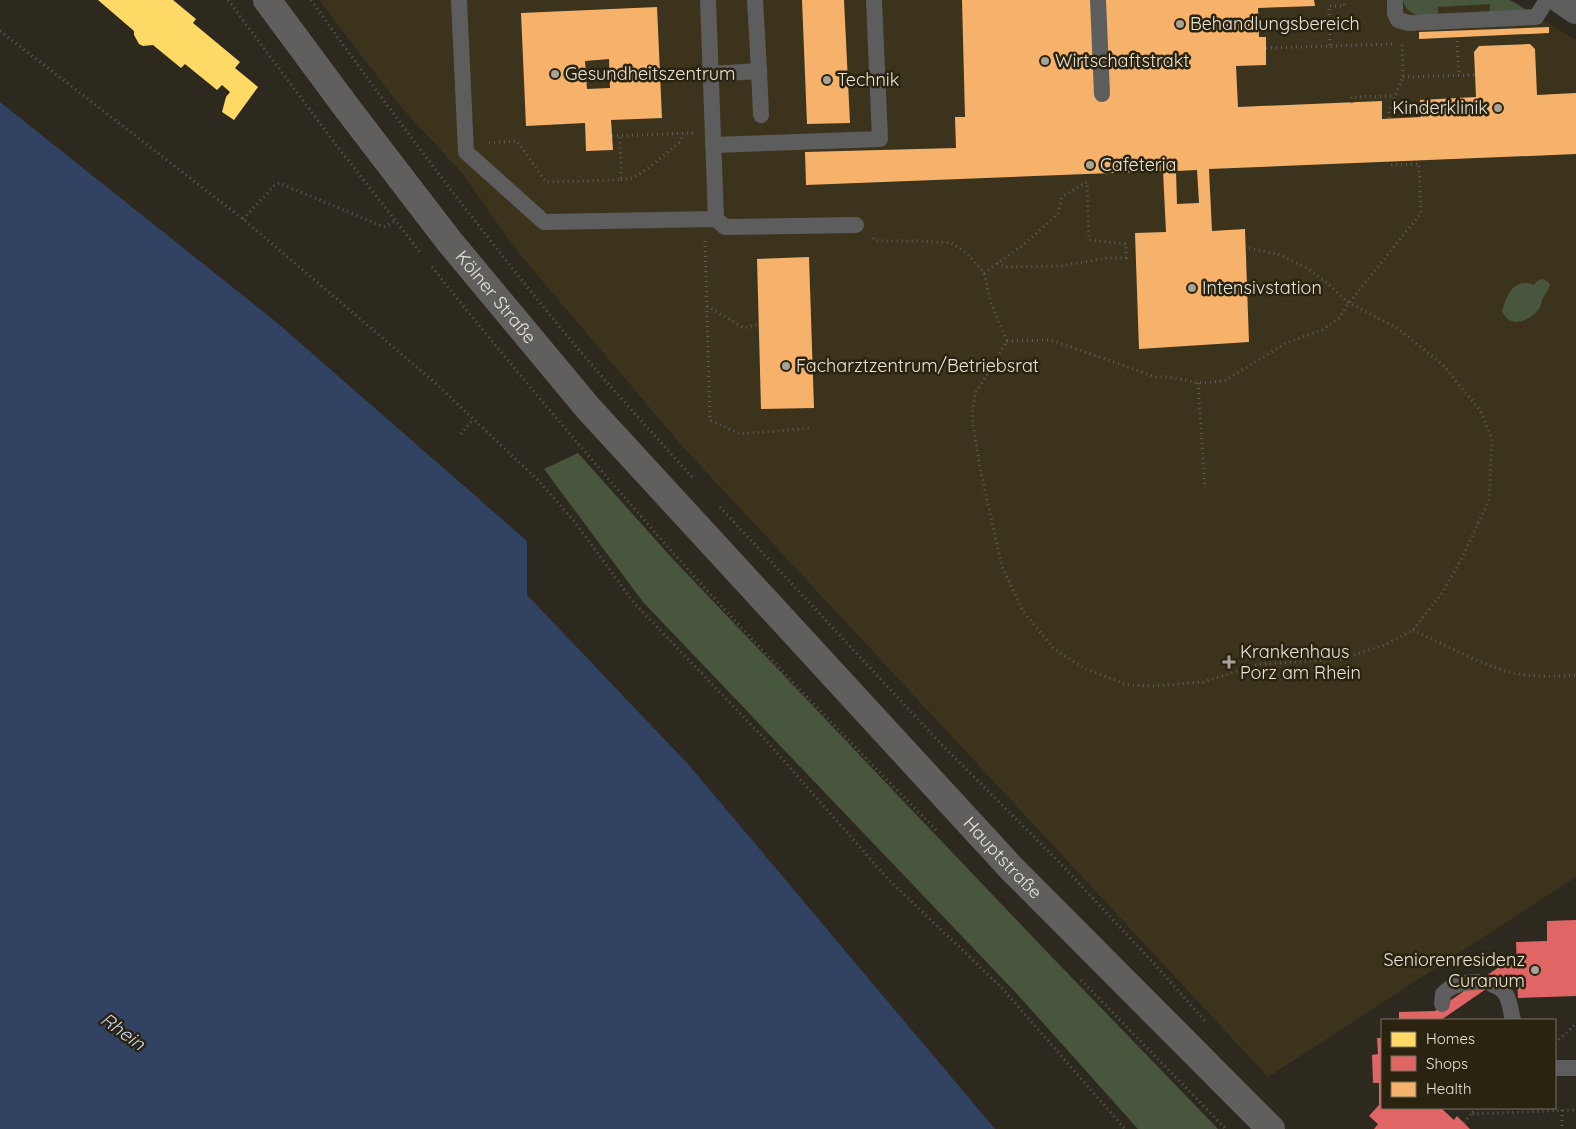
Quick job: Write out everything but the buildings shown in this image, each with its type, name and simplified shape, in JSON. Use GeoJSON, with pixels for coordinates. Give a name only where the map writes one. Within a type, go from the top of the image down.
{"type":"FeatureCollection","features":[{"type":"Feature","properties":{"kind":"main road","name":"Kölner Straße"},"geometry":{"type":"LineString","coordinates":[[267,0],[449,241],[588,408],[743,578]]}},
{"type":"Feature","properties":{"kind":"main road","name":"Hauptstraße"},"geometry":{"type":"LineString","coordinates":[[743,578],[1012,869],[1271,1129]]}},
{"type":"Feature","properties":{"kind":"street"},"geometry":{"type":"LineString","coordinates":[[1561,0],[1576,10]]}},
{"type":"Feature","properties":{"kind":"lane"},"geometry":{"type":"LineString","coordinates":[[459,0],[466,152],[544,222],[856,225]]}},
{"type":"Feature","properties":{"kind":"lane"},"geometry":{"type":"LineString","coordinates":[[708,0],[712,139],[720,223]]}},
{"type":"Feature","properties":{"kind":"lane"},"geometry":{"type":"LineString","coordinates":[[755,0],[761,114]]}},
{"type":"Feature","properties":{"kind":"lane"},"geometry":{"type":"LineString","coordinates":[[712,139],[880,139],[874,0]]}},
{"type":"Feature","properties":{"kind":"lane"},"geometry":{"type":"LineString","coordinates":[[1098,0],[1102,94]]}},
{"type":"Feature","properties":{"kind":"lane"},"geometry":{"type":"LineString","coordinates":[[1394,0],[1395,13],[1398,20],[1409,23],[1536,17],[1547,0]]}},
{"type":"Feature","properties":{"kind":"lane"},"geometry":{"type":"LineString","coordinates":[[710,74],[759,72]]}},
{"type":"Feature","properties":{"kind":"lane"},"geometry":{"type":"LineString","coordinates":[[1442,1004],[1442,994],[1447,990],[1464,982],[1485,983],[1496,986],[1508,996],[1513,1019]]}},
{"type":"Feature","properties":{"kind":"lane"},"geometry":{"type":"LineString","coordinates":[[1556,1068],[1576,1068]]}},
{"type":"Feature","properties":{"kind":"path"},"geometry":{"type":"LineString","coordinates":[[310,0],[390,112],[560,327],[695,481]]}},
{"type":"Feature","properties":{"kind":"path"},"geometry":{"type":"LineString","coordinates":[[1330,45],[1329,6],[1344,6],[1344,0]]}},
{"type":"Feature","properties":{"kind":"path"},"geometry":{"type":"LineString","coordinates":[[0,31],[243,219],[433,381],[538,480],[574,521],[634,603],[761,735],[888,879],[1002,988],[1125,1129]]}},
{"type":"Feature","properties":{"kind":"path"},"geometry":{"type":"LineString","coordinates":[[1266,48],[1402,44],[1403,77],[1389,111],[1389,118]]}},
{"type":"Feature","properties":{"kind":"path"},"geometry":{"type":"LineString","coordinates":[[1458,49],[1458,75]]}},
{"type":"Feature","properties":{"kind":"path"},"geometry":{"type":"LineString","coordinates":[[1403,77],[1475,75]]}},
{"type":"Feature","properties":{"kind":"path"},"geometry":{"type":"LineString","coordinates":[[1352,102],[1351,97],[1395,96]]}},
{"type":"Feature","properties":{"kind":"path"},"geometry":{"type":"LineString","coordinates":[[466,152],[489,142],[517,141],[546,182],[621,180],[633,178],[650,167],[681,141],[682,134]]}},
{"type":"Feature","properties":{"kind":"path"},"geometry":{"type":"LineString","coordinates":[[612,136],[682,134],[712,139]]}},
{"type":"Feature","properties":{"kind":"path"},"geometry":{"type":"LineString","coordinates":[[620,136],[621,180]]}},
{"type":"Feature","properties":{"kind":"path"},"geometry":{"type":"LineString","coordinates":[[1007,341],[1051,340],[1156,377],[1169,376],[1198,382],[1224,381],[1286,343],[1322,330],[1339,318],[1421,213],[1419,164],[1391,165],[1391,162]]}},
{"type":"Feature","properties":{"kind":"path"},"geometry":{"type":"LineString","coordinates":[[984,272],[1022,246],[1058,214],[1062,197],[1087,182],[1089,240],[1126,244],[1126,258],[1106,258],[1076,265],[1061,266],[1006,267],[996,264]]}},
{"type":"Feature","properties":{"kind":"path"},"geometry":{"type":"LineString","coordinates":[[243,219],[279,183],[384,227],[395,220]]}},
{"type":"Feature","properties":{"kind":"path"},"geometry":{"type":"LineString","coordinates":[[720,223],[705,239],[710,420],[740,434],[811,428]]}},
{"type":"Feature","properties":{"kind":"path"},"geometry":{"type":"LineString","coordinates":[[856,225],[876,241],[951,243],[968,254],[984,272],[991,303],[1007,341]]}},
{"type":"Feature","properties":{"kind":"path"},"geometry":{"type":"LineString","coordinates":[[1007,341],[975,394],[972,417],[980,468],[1002,567],[1023,611],[1054,649],[1084,668],[1127,685],[1160,686],[1203,682],[1260,664],[1341,659],[1385,645],[1413,630],[1443,592],[1463,556],[1488,500],[1492,438],[1480,410],[1442,364],[1397,328],[1349,303],[1307,268],[1278,254],[1248,248]]}},
{"type":"Feature","properties":{"kind":"path"},"geometry":{"type":"LineString","coordinates":[[706,306],[744,328],[758,324]]}},
{"type":"Feature","properties":{"kind":"path"},"geometry":{"type":"LineString","coordinates":[[1198,382],[1205,488]]}},
{"type":"Feature","properties":{"kind":"path"},"geometry":{"type":"LineString","coordinates":[[462,434],[473,419]]}},
{"type":"Feature","properties":{"kind":"path"},"geometry":{"type":"LineString","coordinates":[[715,502],[943,746],[1060,863],[1158,968],[1208,1025]]}},
{"type":"Feature","properties":{"kind":"path"},"geometry":{"type":"LineString","coordinates":[[1413,630],[1464,655],[1508,671],[1552,677],[1576,675]]}},
{"type":"Feature","properties":{"kind":"path"},"geometry":{"type":"LineString","coordinates":[[1556,1042],[1576,1024]]}},
{"type":"Feature","properties":{"kind":"path"},"geometry":{"type":"LineString","coordinates":[[1464,1123],[1476,1109]]}},
{"type":"Feature","properties":{"kind":"path"},"geometry":{"type":"LineString","coordinates":[[1562,1110],[1562,1129]]}},
{"type":"Feature","properties":{"kind":"path"},"geometry":{"type":"LineString","coordinates":[[1471,1114],[1576,1110]]}},
{"type":"Feature","properties":{"kind":"shaded area","name":"Krankenhaus Porz am Rhein"},"geometry":{"type":"Polygon","coordinates":[[[319,0],[1510,0],[1576,40],[1576,877],[1268,1077],[683,447],[533,270],[512,244],[462,173],[400,106],[319,0]]]}},
{"type":"Feature","properties":{"kind":"green space"},"geometry":{"type":"Polygon","coordinates":[[[1403,0],[1510,0],[1528,11],[1490,13],[1490,4],[1438,7],[1438,15],[1422,15],[1408,10],[1403,0]]]}},
{"type":"Feature","properties":{"kind":"green space"},"geometry":{"type":"Polygon","coordinates":[[[1543,279],[1550,285],[1534,314],[1519,322],[1514,322],[1505,317],[1502,311],[1506,299],[1516,285],[1527,283],[1534,285],[1537,281],[1543,279]]]}},
{"type":"Feature","properties":{"kind":"green space"},"geometry":{"type":"Polygon","coordinates":[[[578,453],[671,557],[1218,1129],[1138,1129],[1018,995],[643,602],[544,469],[578,453]]]}},
{"type":"Feature","properties":{"kind":"water","name":"Rhein"},"geometry":{"type":"Polygon","coordinates":[[[0,102],[275,321],[527,541],[527,595],[688,764],[995,1129],[0,1129],[0,102]]]}},
{"type":"Feature","properties":{"kind":"place","name":"Behandlungsbereich"},"geometry":{"type":"Point","coordinates":[1180,24]}},
{"type":"Feature","properties":{"kind":"place","name":"Wirtschaftstrakt"},"geometry":{"type":"Point","coordinates":[1045,61]}},
{"type":"Feature","properties":{"kind":"place","name":"Gesundheitszentrum"},"geometry":{"type":"Point","coordinates":[555,74]}},
{"type":"Feature","properties":{"kind":"place","name":"Technik"},"geometry":{"type":"Point","coordinates":[827,80]}},
{"type":"Feature","properties":{"kind":"place","name":"Kinderklinik"},"geometry":{"type":"Point","coordinates":[1498,108]}},
{"type":"Feature","properties":{"kind":"place","name":"Cafeteria"},"geometry":{"type":"Point","coordinates":[1090,165]}},
{"type":"Feature","properties":{"kind":"place","name":"Intensivstation"},"geometry":{"type":"Point","coordinates":[1192,288]}},
{"type":"Feature","properties":{"kind":"place","name":"Facharztzentrum/Betriebsrat"},"geometry":{"type":"Point","coordinates":[786,366]}},
{"type":"Feature","properties":{"kind":"place","name":"Krankenhaus Porz am Rhein"},"geometry":{"type":"Point","coordinates":[1229,662]}},
{"type":"Feature","properties":{"kind":"place","name":"Seniorenresidenz Curanum"},"geometry":{"type":"Point","coordinates":[1535,970]}}]}
